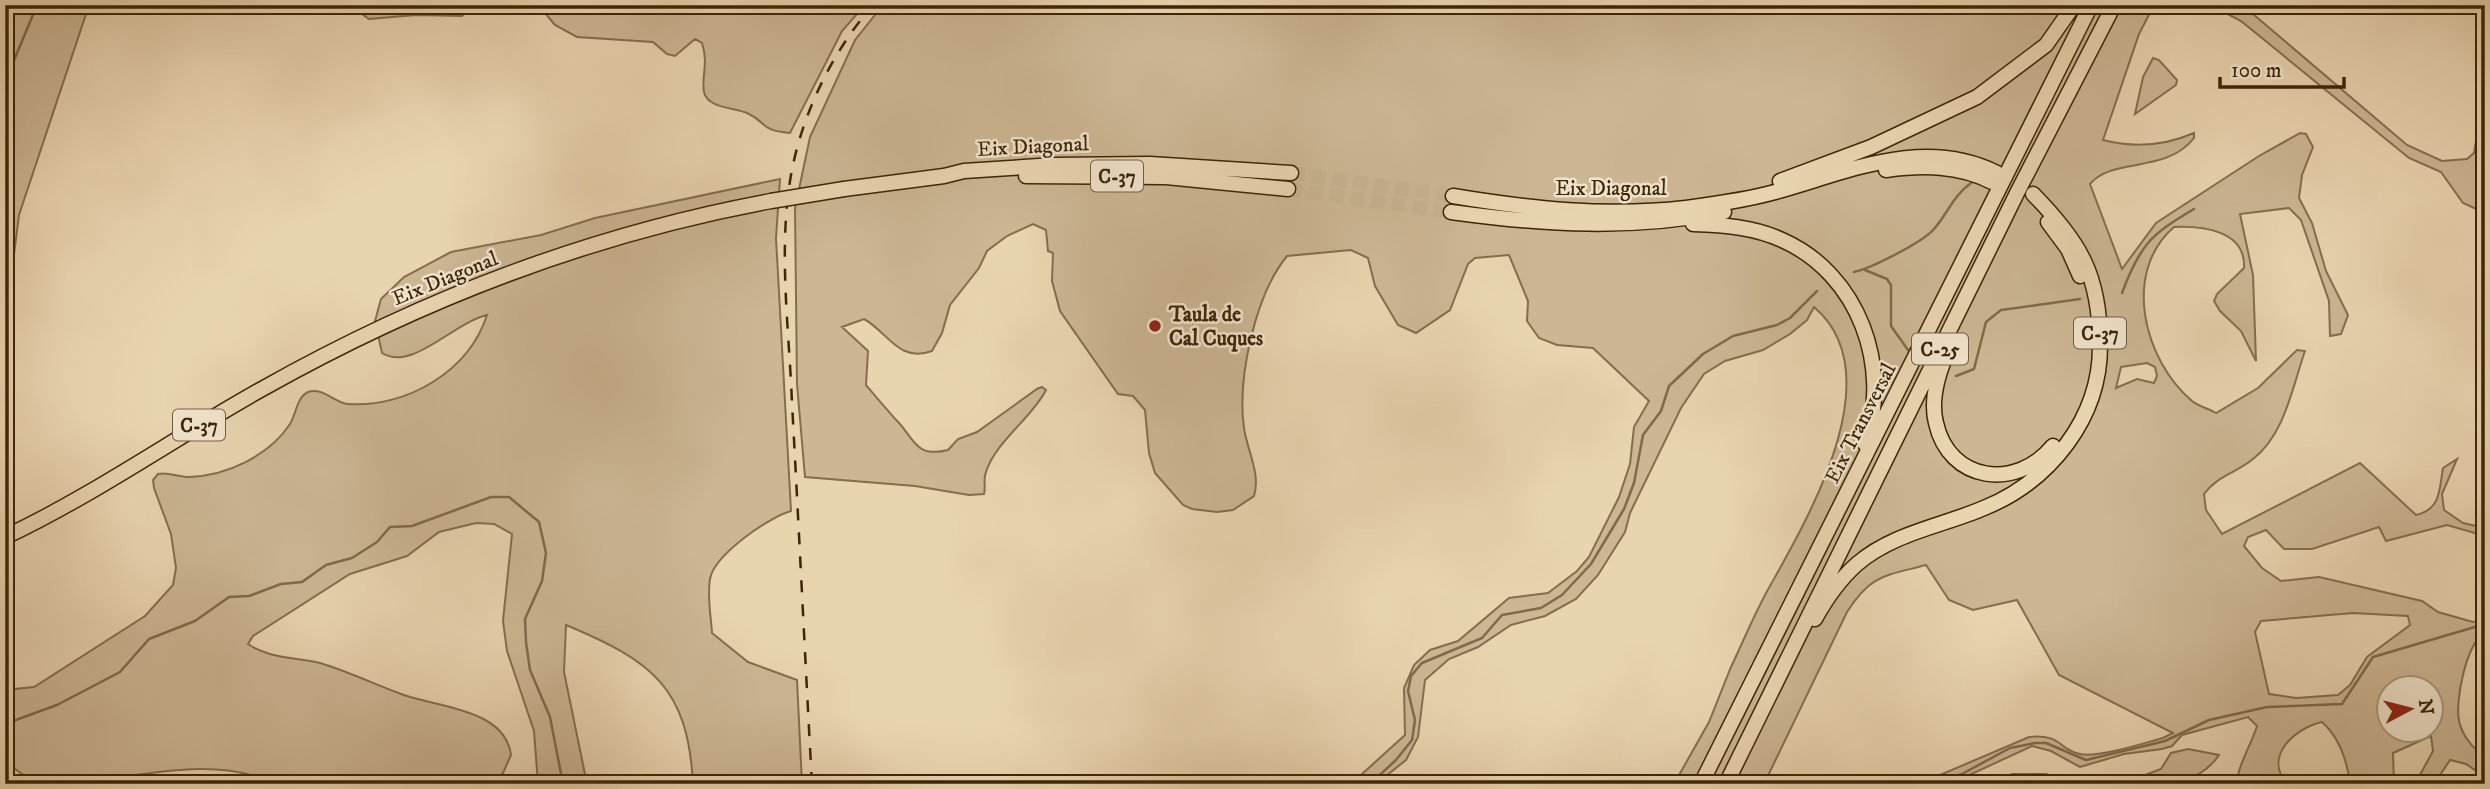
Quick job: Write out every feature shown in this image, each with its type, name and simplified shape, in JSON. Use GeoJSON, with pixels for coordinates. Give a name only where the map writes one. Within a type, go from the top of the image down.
{"type":"FeatureCollection","features":[{"type":"Feature","properties":{"kind":"highway"},"geometry":{"type":"LineString","coordinates":[[1688,208],[1772,184],[1871,147],[1977,97],[2046,45],[2074,5]]}},
{"type":"Feature","properties":{"kind":"highway","name":"Eix Transversal"},"geometry":{"type":"LineString","coordinates":[[1702,784],[2091,5]]}},
{"type":"Feature","properties":{"kind":"highway","name":"Eix Transversal"},"geometry":{"type":"LineString","coordinates":[[1726,784],[1771,696],[1796,637],[2114,5]]}},
{"type":"Feature","properties":{"kind":"highway"},"geometry":{"type":"LineString","coordinates":[[1657,223],[1777,200],[1883,170],[1917,166],[1950,168],[1995,178],[1982,165],[1918,155],[1847,170],[1738,201],[1688,208]]}},
{"type":"Feature","properties":{"kind":"highway","name":"Eix Diagonal"},"geometry":{"type":"LineString","coordinates":[[5,537],[262,389],[397,319],[581,249],[771,201],[975,170],[1102,164],[1291,173]]}},
{"type":"Feature","properties":{"kind":"highway","name":"Eix Diagonal"},"geometry":{"type":"LineString","coordinates":[[944,176],[964,179],[1067,175],[1156,177],[1289,189]]}},
{"type":"Feature","properties":{"kind":"highway","name":"Eix Diagonal"},"geometry":{"type":"LineString","coordinates":[[1453,196],[1574,212],[1637,212],[1688,208]]}},
{"type":"Feature","properties":{"kind":"highway","name":"C-37"},"geometry":{"type":"LineString","coordinates":[[1771,696],[1824,603],[1858,563],[1889,544],[1985,508],[2024,487],[2060,454],[2086,412],[2095,384],[2100,351],[2096,296],[2077,243],[2031,199],[2056,232],[2079,270],[2092,321],[2092,349],[2087,382],[2065,432],[2051,450],[2025,470],[2000,475],[1982,474],[1954,458],[1944,444],[1934,412],[1936,391],[1955,332],[1958,312]]}},
{"type":"Feature","properties":{"kind":"highway","name":"Eix Diagonal"},"geometry":{"type":"LineString","coordinates":[[1451,212],[1561,224],[1657,223]]}},
{"type":"Feature","properties":{"kind":"highway"},"geometry":{"type":"LineString","coordinates":[[1657,223],[1730,225],[1783,240],[1803,251],[1833,277],[1846,294],[1868,338],[1876,390],[1869,432],[1843,503]]}},
{"type":"Feature","properties":{"kind":"shaded area"},"geometry":{"type":"Polygon","coordinates":[[[5,5],[89,5],[19,215],[5,324],[5,5]]]}},
{"type":"Feature","properties":{"kind":"shaded area"},"geometry":{"type":"Polygon","coordinates":[[[364,5],[472,5],[462,16],[416,15],[369,19],[362,14],[364,5]]]}},
{"type":"Feature","properties":{"kind":"shaded area"},"geometry":{"type":"Polygon","coordinates":[[[538,5],[865,5],[842,31],[790,133],[768,128],[747,113],[716,105],[706,98],[703,81],[704,51],[702,43],[695,39],[675,56],[667,54],[653,42],[577,37],[555,25],[538,5]]]}},
{"type":"Feature","properties":{"kind":"shaded area"},"geometry":{"type":"Polygon","coordinates":[[[883,5],[2154,5],[2139,34],[2103,140],[2138,145],[2171,141],[2194,133],[2194,138],[2169,157],[2112,170],[2090,184],[2122,269],[2156,223],[2259,156],[2300,133],[2306,134],[2313,147],[2302,175],[2299,198],[2312,223],[2326,271],[2348,315],[2341,334],[2330,336],[2329,301],[2301,220],[2289,208],[2240,214],[2253,275],[2256,361],[2241,331],[2220,311],[2214,301],[2217,294],[2244,268],[2243,255],[2238,245],[2220,233],[2174,227],[2158,246],[2148,267],[2144,291],[2145,315],[2161,362],[2175,383],[2194,403],[2216,413],[2258,388],[2297,350],[2305,351],[2286,410],[2273,437],[2253,459],[2209,488],[2204,494],[2206,510],[2222,534],[2360,463],[2416,515],[2434,504],[2443,468],[2457,459],[2442,494],[2444,510],[2463,523],[2485,528],[2485,536],[2447,525],[2386,541],[2379,527],[2312,549],[2284,549],[2266,530],[2248,537],[2244,546],[2262,568],[2281,581],[2319,577],[2422,601],[2438,612],[2473,622],[2485,620],[2485,633],[2472,648],[2463,673],[2458,712],[2465,736],[2485,757],[2485,777],[2466,764],[2450,760],[2434,784],[2415,784],[2433,751],[2432,744],[2444,744],[2444,674],[2374,674],[2374,744],[2413,744],[2393,753],[2394,784],[2350,784],[2342,750],[2334,735],[2322,722],[2302,730],[2285,745],[2279,763],[2287,784],[2236,784],[2257,726],[2248,717],[2182,735],[2172,746],[2162,749],[2124,754],[2080,767],[2051,751],[2032,746],[1950,784],[1919,784],[2029,737],[2048,738],[2073,752],[2088,755],[2121,749],[2173,733],[2059,675],[2017,600],[1973,610],[1949,600],[1926,565],[1880,578],[1864,590],[1847,612],[1764,784],[1674,784],[1709,722],[1754,616],[1804,523],[1836,446],[1845,407],[1846,369],[1836,335],[1814,307],[1807,320],[1790,334],[1763,350],[1725,361],[1704,374],[1681,408],[1630,513],[1625,532],[1598,575],[1576,599],[1545,616],[1511,625],[1478,647],[1449,659],[1425,680],[1418,737],[1406,760],[1376,784],[1351,784],[1405,735],[1404,688],[1414,665],[1430,650],[1458,641],[1509,598],[1548,593],[1577,571],[1589,557],[1619,497],[1630,464],[1634,427],[1649,401],[1593,348],[1557,345],[1539,338],[1527,321],[1528,301],[1509,255],[1475,258],[1468,264],[1450,310],[1416,333],[1398,325],[1375,286],[1368,258],[1351,250],[1287,256],[1266,292],[1257,315],[1246,362],[1243,386],[1244,428],[1255,471],[1254,496],[1233,510],[1217,512],[1192,509],[1183,505],[1155,473],[1149,453],[1145,410],[1133,396],[1118,394],[1060,311],[1052,281],[1053,253],[1048,251],[1046,230],[1033,224],[1007,236],[987,251],[979,268],[950,305],[942,333],[932,351],[920,354],[902,350],[864,319],[842,327],[868,351],[866,385],[922,449],[937,452],[948,450],[958,439],[977,432],[1037,389],[1042,387],[1046,390],[991,461],[985,475],[984,494],[969,495],[915,486],[805,477],[797,384],[795,208],[810,137],[855,40],[883,5]],[[2147,363],[2121,367],[2116,388],[2137,379],[2154,383],[2157,376],[2155,367],[2147,363]],[[2353,613],[2261,621],[2255,632],[2269,694],[2296,698],[2338,695],[2350,685],[2367,657],[2410,625],[2408,616],[2353,613]]]}},
{"type":"Feature","properties":{"kind":"shaded area"},"geometry":{"type":"Polygon","coordinates":[[[2211,5],[2235,5],[2253,14],[2407,145],[2442,161],[2467,159],[2474,153],[2477,135],[2485,129],[2485,213],[2463,203],[2441,172],[2409,158],[2241,21],[2211,5]]]}},
{"type":"Feature","properties":{"kind":"shaded area"},"geometry":{"type":"Polygon","coordinates":[[[2153,58],[2159,60],[2177,80],[2176,85],[2135,114],[2143,77],[2153,58]]]}},
{"type":"Feature","properties":{"kind":"shaded area"},"geometry":{"type":"Polygon","coordinates":[[[780,179],[776,238],[791,511],[757,529],[721,559],[710,579],[709,600],[712,633],[748,662],[797,680],[802,784],[693,784],[690,751],[683,723],[660,682],[621,651],[566,625],[564,672],[587,784],[538,784],[534,731],[507,651],[503,621],[512,534],[494,524],[476,523],[439,532],[407,556],[350,574],[253,636],[248,644],[274,655],[320,663],[401,694],[483,718],[496,727],[506,739],[511,755],[503,773],[487,784],[258,784],[258,777],[202,769],[90,781],[37,782],[5,762],[5,690],[34,687],[145,616],[173,585],[176,568],[171,534],[154,488],[153,480],[158,474],[203,476],[232,468],[259,455],[271,446],[290,424],[301,398],[308,392],[324,393],[348,404],[392,400],[433,382],[451,369],[466,353],[487,315],[406,356],[394,357],[382,353],[375,321],[381,299],[404,277],[451,252],[541,235],[595,218],[780,179]]]}},
{"type":"Feature","properties":{"kind":"shaded area"},"geometry":{"type":"Polygon","coordinates":[[[2188,749],[2219,755],[2210,766],[2187,779],[2162,784],[2121,784],[2161,769],[2171,753],[2188,749]]]}},
{"type":"Feature","properties":{"kind":"shaded area"},"geometry":{"type":"Polygon","coordinates":[[[2012,774],[2046,774],[2072,784],[1992,784],[2012,774]]]}},
{"type":"Feature","properties":{"kind":"waterway"},"geometry":{"type":"LineString","coordinates":[[5,82],[37,5]]}},
{"type":"Feature","properties":{"kind":"waterway"},"geometry":{"type":"LineString","coordinates":[[1854,272],[1872,266],[1919,241],[1934,229],[1960,193],[1971,183]]}},
{"type":"Feature","properties":{"kind":"waterway"},"geometry":{"type":"LineString","coordinates":[[2122,293],[2135,263],[2148,243],[2167,226],[2194,209]]}},
{"type":"Feature","properties":{"kind":"waterway"},"geometry":{"type":"LineString","coordinates":[[1865,270],[1887,279],[1891,285],[1891,326],[1908,350]]}},
{"type":"Feature","properties":{"kind":"waterway"},"geometry":{"type":"LineString","coordinates":[[1370,784],[1396,760],[1412,740],[1415,720],[1408,691],[1411,676],[1422,663],[1482,638],[1502,615],[1541,608],[1562,595],[1591,564],[1624,509],[1634,483],[1643,435],[1661,411],[1669,386],[1703,354],[1733,336],[1777,325],[1790,318],[1817,291]]}},
{"type":"Feature","properties":{"kind":"waterway"},"geometry":{"type":"LineString","coordinates":[[1956,376],[1974,369],[1986,322],[2001,310],[2080,299]]}},
{"type":"Feature","properties":{"kind":"waterway"},"geometry":{"type":"LineString","coordinates":[[5,721],[13,721],[57,705],[120,672],[149,639],[195,621],[229,597],[249,596],[281,584],[302,582],[326,565],[352,558],[377,542],[390,527],[412,526],[491,497],[509,497],[539,522],[546,553],[542,581],[525,619],[526,642],[530,670],[550,717],[563,784]]}},
{"type":"Feature","properties":{"kind":"waterway"},"geometry":{"type":"LineString","coordinates":[[1930,784],[1962,774],[2010,748],[2035,743],[2046,743],[2086,760],[2165,741],[2209,720],[2267,707],[2342,704],[2373,657],[2485,624]]}},
{"type":"Feature","properties":{"kind":"tunnel"},"geometry":{"type":"LineString","coordinates":[[1291,173],[1453,196]]}},
{"type":"Feature","properties":{"kind":"tunnel"},"geometry":{"type":"LineString","coordinates":[[1992,182],[2030,204]]}},
{"type":"Feature","properties":{"kind":"tunnel"},"geometry":{"type":"LineString","coordinates":[[1288,189],[1451,212]]}},
{"type":"Feature","properties":{"kind":"railway"},"geometry":{"type":"LineString","coordinates":[[812,784],[786,289],[787,203],[796,152],[811,107],[844,43],[873,5]]}},
{"type":"Feature","properties":{"kind":"place","name":"Taula de Cal Cuques"},"geometry":{"type":"Point","coordinates":[1155,326]}}]}
